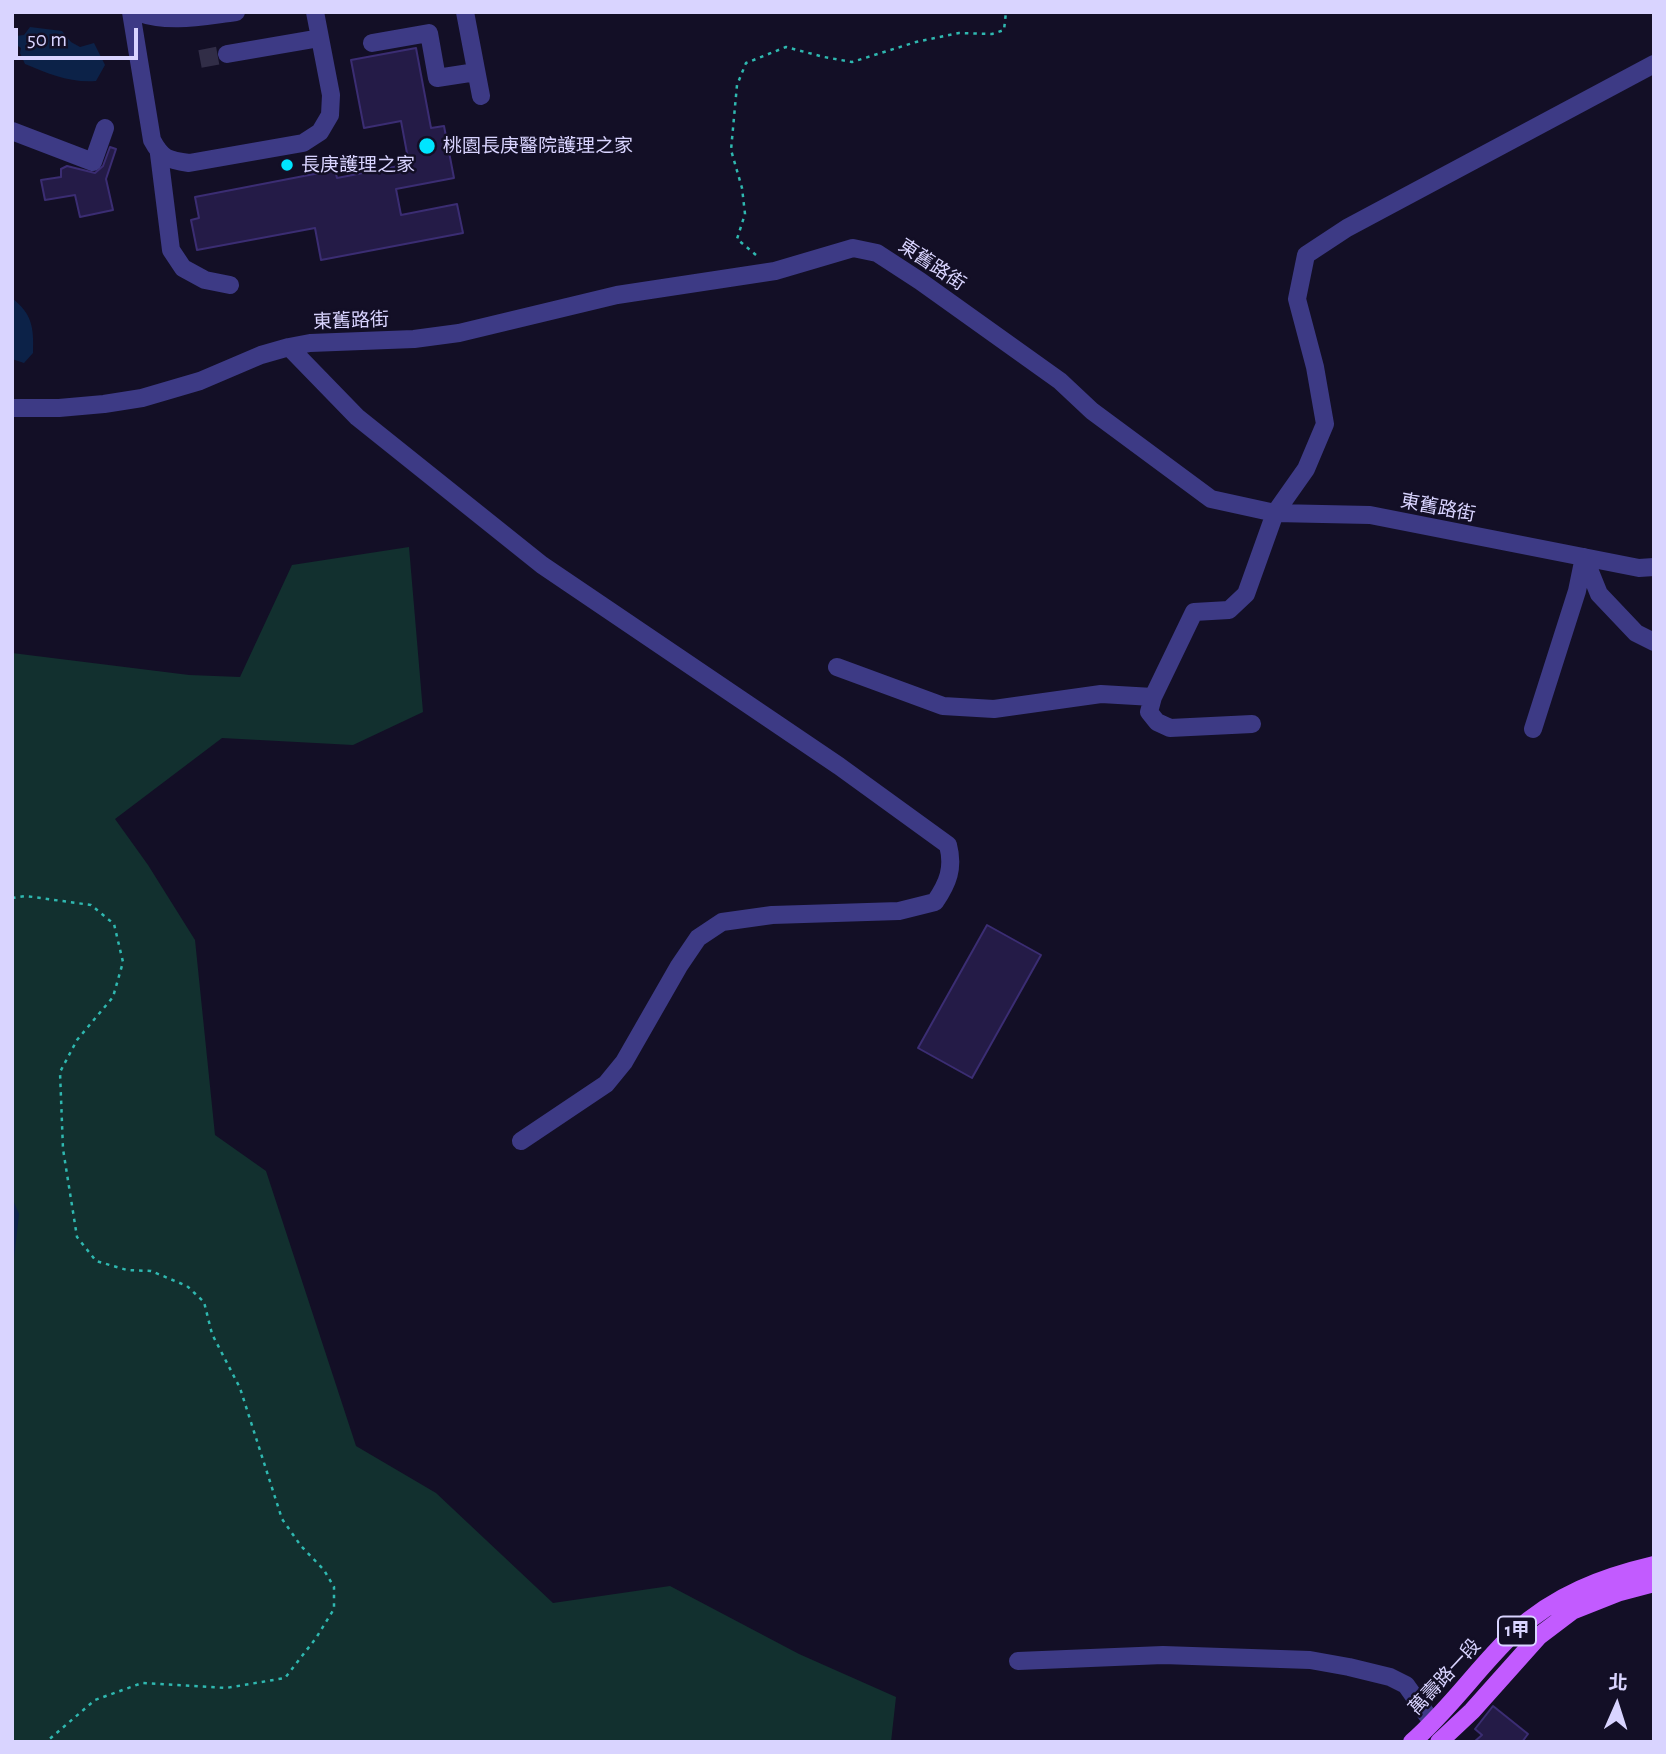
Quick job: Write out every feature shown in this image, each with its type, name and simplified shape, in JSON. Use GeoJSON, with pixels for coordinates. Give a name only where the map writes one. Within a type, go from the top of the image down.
{"type":"FeatureCollection","features":[{"type":"Feature","properties":{"kind":"main road","name":"萬壽路一段"},"geometry":{"type":"LineString","coordinates":[[1412,1742],[1516,1632],[1552,1604],[1615,1574],[1654,1565]]}},
{"type":"Feature","properties":{"kind":"main road","name":"萬壽路一段"},"geometry":{"type":"LineString","coordinates":[[1439,1742],[1472,1711],[1539,1636],[1572,1611],[1620,1592],[1654,1583]]}},
{"type":"Feature","properties":{"kind":"street"},"geometry":{"type":"LineString","coordinates":[[131,12],[152,140],[159,154],[171,250],[183,268],[205,280],[230,285]]}},
{"type":"Feature","properties":{"kind":"street"},"geometry":{"type":"LineString","coordinates":[[137,12],[148,16],[179,19],[236,12]]}},
{"type":"Feature","properties":{"kind":"street"},"geometry":{"type":"LineString","coordinates":[[159,154],[170,160],[189,163],[303,143],[320,132],[330,115],[331,95],[315,12]]}},
{"type":"Feature","properties":{"kind":"street"},"geometry":{"type":"LineString","coordinates":[[465,12],[481,96]]}},
{"type":"Feature","properties":{"kind":"street"},"geometry":{"type":"LineString","coordinates":[[372,43],[429,33],[437,78],[476,72]]}},
{"type":"Feature","properties":{"kind":"street"},"geometry":{"type":"LineString","coordinates":[[227,54],[320,38]]}},
{"type":"Feature","properties":{"kind":"street"},"geometry":{"type":"LineString","coordinates":[[1252,724],[1170,728],[1157,722],[1149,712],[1153,697],[1194,612],[1229,610],[1246,594],[1275,513],[1306,469],[1325,424],[1315,367],[1297,299],[1306,256],[1347,228],[1654,64]]}},
{"type":"Feature","properties":{"kind":"street"},"geometry":{"type":"LineString","coordinates":[[12,131],[93,162],[105,128]]}},
{"type":"Feature","properties":{"kind":"street","name":"東舊路街"},"geometry":{"type":"LineString","coordinates":[[12,408],[59,408],[142,398],[200,381],[289,346],[459,334],[617,295],[775,271],[853,248],[877,253],[920,281],[1060,382],[1092,411],[1211,499],[1275,513],[1370,515],[1639,568],[1654,568]]}},
{"type":"Feature","properties":{"kind":"street"},"geometry":{"type":"LineString","coordinates":[[289,346],[357,417],[542,565],[839,766],[948,845],[952,861],[947,885],[935,902],[900,911],[772,915],[722,922],[698,938],[624,1062],[606,1084],[521,1142]]}},
{"type":"Feature","properties":{"kind":"street"},"geometry":{"type":"LineString","coordinates":[[1584,557],[1599,594],[1636,633],[1654,642]]}},
{"type":"Feature","properties":{"kind":"street"},"geometry":{"type":"LineString","coordinates":[[1533,729],[1577,591],[1584,557]]}},
{"type":"Feature","properties":{"kind":"street"},"geometry":{"type":"LineString","coordinates":[[837,667],[943,706],[994,709],[1101,694],[1153,697]]}},
{"type":"Feature","properties":{"kind":"street"},"geometry":{"type":"LineString","coordinates":[[1018,1661],[1163,1655],[1310,1660],[1390,1677],[1406,1685],[1432,1721]]}},
{"type":"Feature","properties":{"kind":"path"},"geometry":{"type":"LineString","coordinates":[[775,271],[737,239],[745,214],[742,188],[731,150],[737,85],[747,63],[786,47],[852,62],[948,35],[992,34],[1004,30],[1006,12]]}},
{"type":"Feature","properties":{"kind":"path"},"geometry":{"type":"LineString","coordinates":[[12,898],[26,896],[91,905],[114,924],[123,962],[113,997],[77,1040],[60,1072],[63,1149],[77,1237],[96,1261],[127,1270],[151,1271],[187,1286],[204,1302],[212,1334],[240,1388],[282,1519],[301,1546],[324,1570],[334,1587],[334,1609],[316,1638],[285,1678],[226,1688],[142,1683],[95,1700],[46,1742]]}},
{"type":"Feature","properties":{"kind":"green space"},"geometry":{"type":"Polygon","coordinates":[[[409,547],[423,712],[353,745],[222,738],[115,819],[148,865],[195,940],[215,1135],[266,1171],[356,1446],[436,1493],[553,1603],[670,1586],[799,1654],[896,1697],[891,1742],[12,1742],[12,653],[189,675],[240,677],[292,565],[409,547]]]}},
{"type":"Feature","properties":{"kind":"water"},"geometry":{"type":"Polygon","coordinates":[[[30,27],[62,31],[71,42],[80,47],[94,43],[105,65],[96,81],[68,79],[25,64],[20,53],[21,48],[12,42],[15,36],[24,35],[30,27]]]}},
{"type":"Feature","properties":{"kind":"water"},"geometry":{"type":"Polygon","coordinates":[[[12,298],[28,316],[32,328],[33,353],[24,363],[12,359],[12,298]]]}},
{"type":"Feature","properties":{"kind":"water"},"geometry":{"type":"Polygon","coordinates":[[[12,1198],[19,1214],[12,1276],[12,1198]]]}},
{"type":"Feature","properties":{"kind":"building","name":"桃園長庚醫院護理之家"},"geometry":{"type":"Polygon","coordinates":[[[416,48],[431,128],[444,126],[454,178],[396,189],[401,215],[457,204],[463,233],[321,260],[315,228],[197,250],[191,220],[199,218],[195,197],[335,170],[337,178],[409,164],[401,121],[364,128],[351,60],[416,48]]]}},
{"type":"Feature","properties":{"kind":"building"},"geometry":{"type":"Polygon","coordinates":[[[110,147],[116,149],[106,179],[113,210],[80,217],[75,195],[45,200],[41,180],[61,177],[61,169],[67,166],[95,173],[103,166],[110,147]]]}},
{"type":"Feature","properties":{"kind":"building"},"geometry":{"type":"Polygon","coordinates":[[[987,925],[1041,955],[972,1078],[918,1048],[987,925]]]}},
{"type":"Feature","properties":{"kind":"building"},"geometry":{"type":"Polygon","coordinates":[[[1493,1706],[1528,1734],[1522,1742],[1474,1742],[1482,1735],[1475,1729],[1493,1706]]]}},
{"type":"Feature","properties":{"kind":"tunnel"},"geometry":{"type":"LineString","coordinates":[[200,59],[227,54]]}},
{"type":"Feature","properties":{"kind":"place","name":"桃園長庚醫院護理之家"},"geometry":{"type":"Point","coordinates":[427,146]}},
{"type":"Feature","properties":{"kind":"place","name":"長庚護理之家"},"geometry":{"type":"Point","coordinates":[287,165]}}]}
